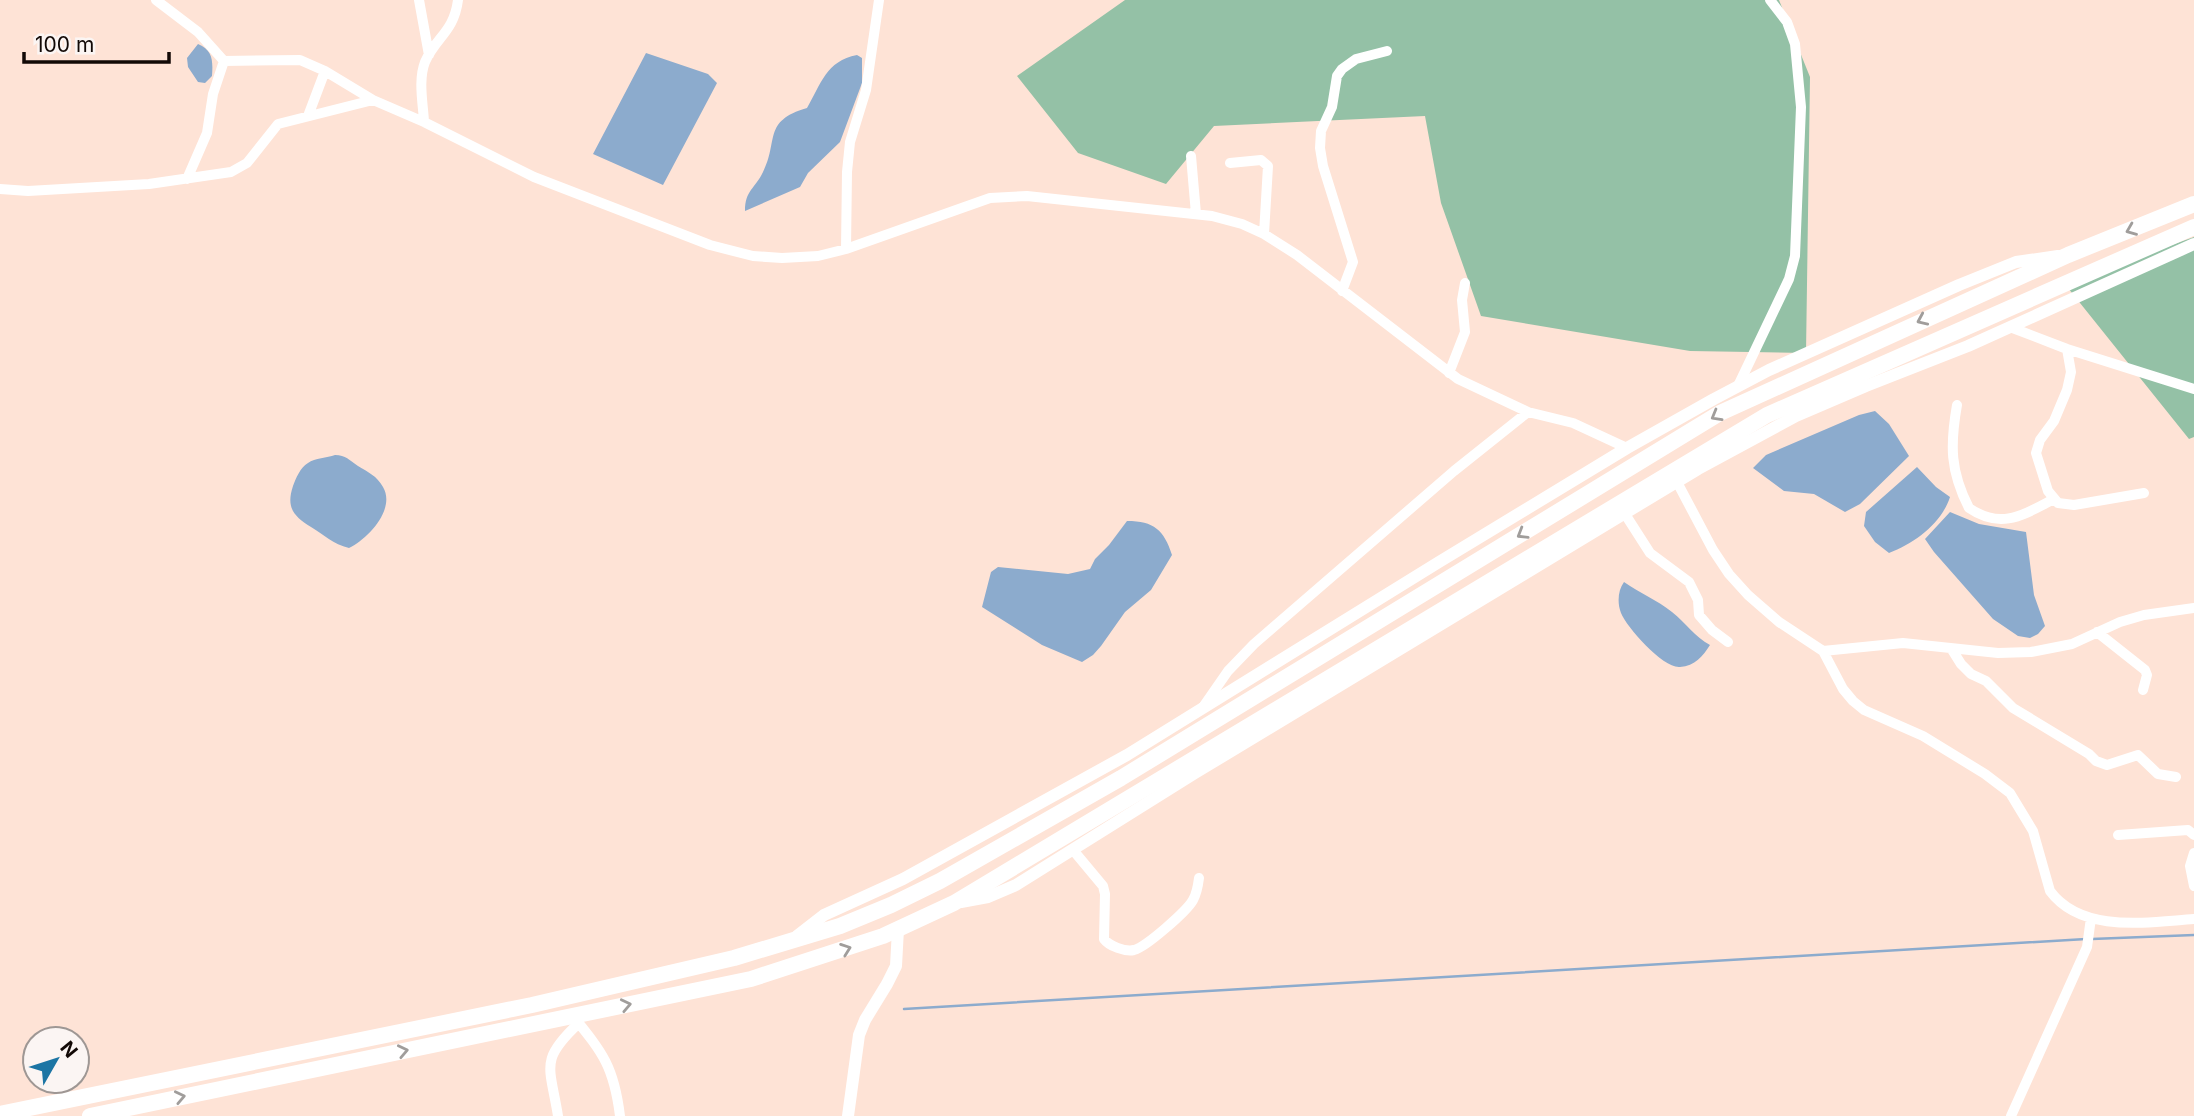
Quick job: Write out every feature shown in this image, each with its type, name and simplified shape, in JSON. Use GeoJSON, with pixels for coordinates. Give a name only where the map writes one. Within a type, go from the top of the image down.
{"type":"FeatureCollection","features":[{"type":"Feature","properties":{"kind":"highway"},"geometry":{"type":"LineString","coordinates":[[0,1114],[532,1004],[734,958],[840,926],[891,905],[976,861],[1121,778],[1720,413],[2068,255],[2194,204]]}},
{"type":"Feature","properties":{"kind":"highway"},"geometry":{"type":"LineString","coordinates":[[90,1116],[576,1019],[751,979],[831,955],[898,929],[954,903],[1767,415],[2194,227]]}},
{"type":"Feature","properties":{"kind":"street"},"geometry":{"type":"LineString","coordinates":[[156,0],[198,32],[224,61],[300,60],[325,71],[373,100],[425,122],[534,177],[710,245],[753,256],[818,256],[1006,195],[1196,214],[1242,224],[1297,255],[1458,379],[1528,412],[1573,423],[1627,448]]}},
{"type":"Feature","properties":{"kind":"street"},"geometry":{"type":"LineString","coordinates":[[419,0],[429,55]]}},
{"type":"Feature","properties":{"kind":"street"},"geometry":{"type":"LineString","coordinates":[[425,122],[421,77],[429,55],[454,21],[458,0]]}},
{"type":"Feature","properties":{"kind":"street"},"geometry":{"type":"LineString","coordinates":[[846,249],[850,142],[866,90],[879,0]]}},
{"type":"Feature","properties":{"kind":"street"},"geometry":{"type":"LineString","coordinates":[[1738,386],[1789,279],[1795,256],[1801,107],[1795,44],[1787,22],[1770,0]]}},
{"type":"Feature","properties":{"kind":"street"},"geometry":{"type":"LineString","coordinates":[[1342,291],[1353,262],[1324,166],[1320,148],[1321,131],[1332,107],[1337,76],[1342,69],[1356,59],[1387,51]]}},
{"type":"Feature","properties":{"kind":"street"},"geometry":{"type":"LineString","coordinates":[[187,179],[207,133],[213,94],[224,61]]}},
{"type":"Feature","properties":{"kind":"street"},"geometry":{"type":"LineString","coordinates":[[308,116],[325,71]]}},
{"type":"Feature","properties":{"kind":"street"},"geometry":{"type":"LineString","coordinates":[[0,189],[28,191],[149,184],[231,172],[239,169],[255,155],[270,131],[278,124],[373,100]]}},
{"type":"Feature","properties":{"kind":"street"},"geometry":{"type":"LineString","coordinates":[[1191,156],[1196,214]]}},
{"type":"Feature","properties":{"kind":"street"},"geometry":{"type":"LineString","coordinates":[[1230,163],[1261,160],[1268,166],[1264,234]]}},
{"type":"Feature","properties":{"kind":"street"},"geometry":{"type":"LineString","coordinates":[[954,903],[1002,892],[1757,435],[1796,416],[2010,327],[2194,244]]}},
{"type":"Feature","properties":{"kind":"street"},"geometry":{"type":"LineString","coordinates":[[788,942],[824,915],[883,889],[1127,755],[1627,448],[1738,386],[1959,285],[2016,262],[2068,255]]}},
{"type":"Feature","properties":{"kind":"street"},"geometry":{"type":"LineString","coordinates":[[1449,373],[1465,332],[1462,300],[1465,283]]}},
{"type":"Feature","properties":{"kind":"street"},"geometry":{"type":"LineString","coordinates":[[2010,327],[2194,389]]}},
{"type":"Feature","properties":{"kind":"street"},"geometry":{"type":"LineString","coordinates":[[2067,348],[2071,372],[2067,390],[2054,421],[2039,440],[2036,453],[2048,491],[2058,503],[2074,505],[2144,494]]}},
{"type":"Feature","properties":{"kind":"street"},"geometry":{"type":"LineString","coordinates":[[1957,405],[1951,439],[1953,464],[1969,508],[1990,520],[2004,520],[2022,516],[2054,499]]}},
{"type":"Feature","properties":{"kind":"street"},"geometry":{"type":"LineString","coordinates":[[1202,709],[1228,671],[1254,644],[1454,471],[1528,412]]}},
{"type":"Feature","properties":{"kind":"street"},"geometry":{"type":"LineString","coordinates":[[1677,482],[1713,551],[1729,574],[1748,595],[1779,621],[1822,651],[1843,689],[1853,701],[1864,710],[1923,736],[1985,774],[2010,793],[2033,831],[2050,891],[2066,906],[2091,918],[2127,924],[2194,919]]}},
{"type":"Feature","properties":{"kind":"street"},"geometry":{"type":"LineString","coordinates":[[1625,514],[1650,553],[1689,582],[1698,600],[1699,615],[1712,630],[1728,642]]}},
{"type":"Feature","properties":{"kind":"street"},"geometry":{"type":"LineString","coordinates":[[1822,651],[1903,643],[1998,653],[2031,652],[2072,644],[2144,615],[2194,608]]}},
{"type":"Feature","properties":{"kind":"street"},"geometry":{"type":"LineString","coordinates":[[2097,632],[2146,670],[2143,690]]}},
{"type":"Feature","properties":{"kind":"street"},"geometry":{"type":"LineString","coordinates":[[1951,648],[1966,669],[1986,681],[2013,708],[2089,754],[2096,761],[2107,765],[2138,755],[2158,774],[2176,777]]}},
{"type":"Feature","properties":{"kind":"street"},"geometry":{"type":"LineString","coordinates":[[2118,835],[2188,830],[2194,835]]}},
{"type":"Feature","properties":{"kind":"street"},"geometry":{"type":"LineString","coordinates":[[1073,850],[1103,886],[1104,939],[1111,945],[1130,951],[1140,947],[1185,910],[1192,902],[1199,878]]}},
{"type":"Feature","properties":{"kind":"street"},"geometry":{"type":"LineString","coordinates":[[2194,853],[2190,866],[2194,886]]}},
{"type":"Feature","properties":{"kind":"street"},"geometry":{"type":"LineString","coordinates":[[2011,1116],[2087,947],[2091,918]]}},
{"type":"Feature","properties":{"kind":"street"},"geometry":{"type":"LineString","coordinates":[[848,1116],[859,1035],[896,966],[898,929]]}},
{"type":"Feature","properties":{"kind":"street"},"geometry":{"type":"LineString","coordinates":[[558,1116],[549,1063],[553,1051],[576,1019],[601,1051],[612,1075],[620,1116]]}},
{"type":"Feature","properties":{"kind":"green space"},"geometry":{"type":"Polygon","coordinates":[[[1125,0],[1779,0],[1810,77],[1806,353],[1690,351],[1481,316],[1441,203],[1425,116],[1214,126],[1166,184],[1078,153],[1017,76],[1125,0]]]}},
{"type":"Feature","properties":{"kind":"green space"},"geometry":{"type":"Polygon","coordinates":[[[2194,237],[2194,437],[2189,439],[2064,283],[2194,237]]]}},
{"type":"Feature","properties":{"kind":"water"},"geometry":{"type":"Polygon","coordinates":[[[198,44],[207,49],[212,61],[212,76],[205,83],[198,82],[188,67],[187,58],[198,44]]]}},
{"type":"Feature","properties":{"kind":"water"},"geometry":{"type":"Polygon","coordinates":[[[646,53],[708,74],[717,83],[663,185],[593,154],[646,53]]]}},
{"type":"Feature","properties":{"kind":"water"},"geometry":{"type":"Polygon","coordinates":[[[857,55],[862,58],[862,83],[840,142],[808,173],[800,187],[745,211],[749,194],[768,161],[774,133],[783,119],[807,108],[831,68],[838,62],[857,55]]]}},
{"type":"Feature","properties":{"kind":"water"},"geometry":{"type":"Polygon","coordinates":[[[1875,411],[1889,424],[1909,456],[1860,504],[1845,512],[1814,494],[1784,491],[1753,468],[1766,455],[1859,415],[1875,411]]]}},
{"type":"Feature","properties":{"kind":"water"},"geometry":{"type":"Polygon","coordinates":[[[335,455],[345,457],[372,475],[381,483],[386,496],[383,514],[372,531],[349,548],[333,542],[305,523],[296,515],[290,500],[297,477],[308,463],[335,455]]]}},
{"type":"Feature","properties":{"kind":"water"},"geometry":{"type":"Polygon","coordinates":[[[1917,467],[1950,497],[1934,524],[1908,544],[1889,553],[1875,542],[1864,526],[1866,512],[1917,467]]]}},
{"type":"Feature","properties":{"kind":"water"},"geometry":{"type":"Polygon","coordinates":[[[1950,512],[1979,524],[2026,532],[2034,595],[2045,626],[2038,634],[2030,638],[2018,636],[1993,619],[1934,552],[1925,539],[1950,512]]]}},
{"type":"Feature","properties":{"kind":"water"},"geometry":{"type":"Polygon","coordinates":[[[1127,521],[1144,523],[1157,529],[1172,555],[1151,590],[1125,612],[1101,646],[1082,662],[1042,645],[982,607],[991,572],[998,567],[1068,574],[1090,569],[1095,559],[1127,521]]]}},
{"type":"Feature","properties":{"kind":"water"},"geometry":{"type":"Polygon","coordinates":[[[1624,582],[1677,616],[1710,645],[1701,657],[1690,665],[1680,667],[1665,662],[1656,655],[1630,628],[1621,613],[1619,597],[1624,582]]]}},
{"type":"Feature","properties":{"kind":"waterway"},"geometry":{"type":"LineString","coordinates":[[2092,939],[2194,935]]}},
{"type":"Feature","properties":{"kind":"waterway"},"geometry":{"type":"LineString","coordinates":[[904,1009],[2086,939]]}}]}
